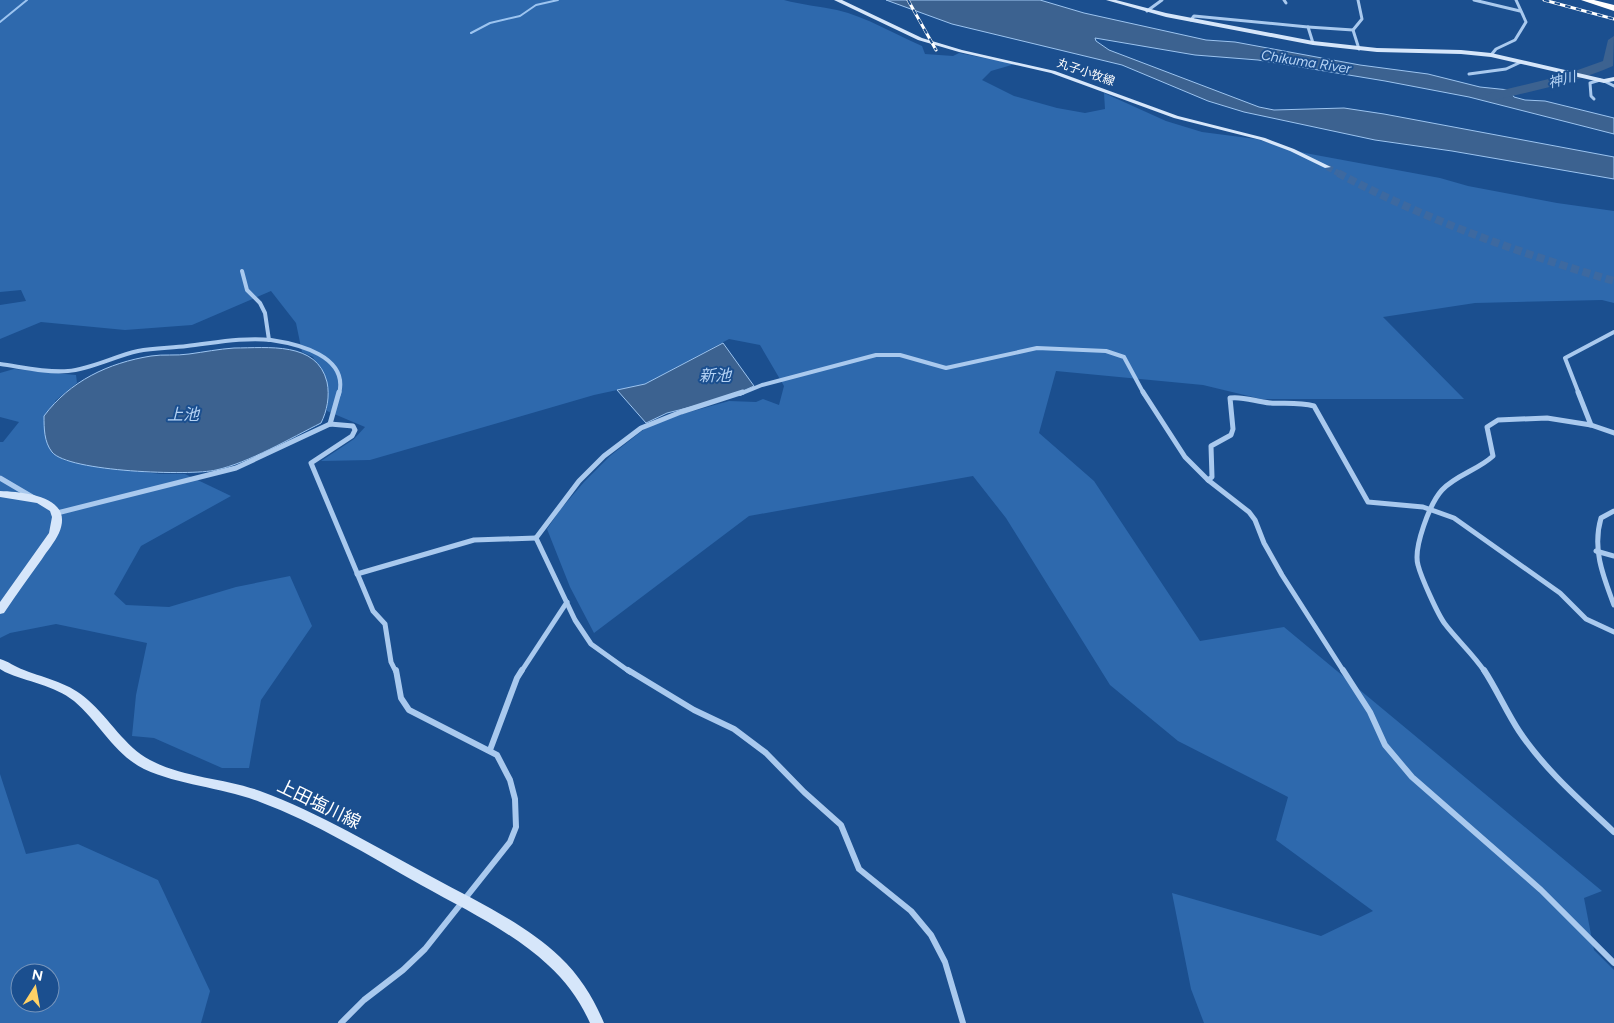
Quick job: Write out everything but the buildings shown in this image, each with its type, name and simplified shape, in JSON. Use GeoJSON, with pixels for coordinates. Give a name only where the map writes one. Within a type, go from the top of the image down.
{"type":"FeatureCollection","features":[{"type":"Feature","properties":{"kind":"highway"},"geometry":{"type":"LineString","coordinates":[[1588,1],[1614,8]]}},
{"type":"Feature","properties":{"kind":"street","name":"丸子小牧線"},"geometry":{"type":"LineString","coordinates":[[837,0],[920,39],[1053,72],[1187,120],[1263,139],[1292,150],[1327,167]]}},
{"type":"Feature","properties":{"kind":"street"},"geometry":{"type":"LineString","coordinates":[[1109,0],[1146,11],[1313,43],[1359,49],[1461,52],[1491,56],[1602,81],[1614,86]]}},
{"type":"Feature","properties":{"kind":"street"},"geometry":{"type":"LineString","coordinates":[[1146,11],[1162,0]]}},
{"type":"Feature","properties":{"kind":"street"},"geometry":{"type":"LineString","coordinates":[[1353,30],[1362,20],[1358,0]]}},
{"type":"Feature","properties":{"kind":"street"},"geometry":{"type":"LineString","coordinates":[[1474,0],[1520,11]]}},
{"type":"Feature","properties":{"kind":"street"},"geometry":{"type":"LineString","coordinates":[[1491,56],[1496,48],[1514,41],[1526,22],[1516,0]]}},
{"type":"Feature","properties":{"kind":"street"},"geometry":{"type":"LineString","coordinates":[[1191,20],[1194,16],[1353,30]]}},
{"type":"Feature","properties":{"kind":"street"},"geometry":{"type":"LineString","coordinates":[[1308,27],[1313,43]]}},
{"type":"Feature","properties":{"kind":"street"},"geometry":{"type":"LineString","coordinates":[[1353,30],[1359,49]]}},
{"type":"Feature","properties":{"kind":"street"},"geometry":{"type":"LineString","coordinates":[[1469,74],[1506,69],[1522,62]]}},
{"type":"Feature","properties":{"kind":"street"},"geometry":{"type":"LineString","coordinates":[[1594,98],[1591,96],[1590,83],[1614,79]]}},
{"type":"Feature","properties":{"kind":"street"},"geometry":{"type":"LineString","coordinates":[[242,271],[247,290],[260,303],[265,313],[269,340]]}},
{"type":"Feature","properties":{"kind":"street"},"geometry":{"type":"LineString","coordinates":[[1591,425],[1565,358],[1587,347],[1593,341],[1614,332]]}},
{"type":"Feature","properties":{"kind":"street"},"geometry":{"type":"LineString","coordinates":[[0,364],[52,371],[70,371],[139,351],[225,342],[269,340],[299,345],[319,354],[333,364],[339,374],[341,383],[330,424]]}},
{"type":"Feature","properties":{"kind":"street"},"geometry":{"type":"LineString","coordinates":[[536,538],[579,481],[604,456],[641,428],[659,419],[728,400],[762,385],[876,355],[900,355],[946,368],[1037,348],[1106,350],[1117,353],[1124,357],[1141,391],[1185,457],[1208,480],[1249,512],[1255,520],[1264,543],[1282,575],[1370,712],[1385,745],[1398,762],[1412,777],[1536,885],[1614,963]]}},
{"type":"Feature","properties":{"kind":"street"},"geometry":{"type":"LineString","coordinates":[[1208,480],[1212,477],[1213,465],[1210,446],[1231,436],[1233,428],[1230,398],[1236,396],[1270,403],[1303,402],[1314,406],[1368,502],[1430,509],[1454,518],[1560,593],[1586,619],[1614,632]]}},
{"type":"Feature","properties":{"kind":"street"},"geometry":{"type":"LineString","coordinates":[[1614,432],[1604,431],[1591,425],[1547,418],[1498,420],[1487,427],[1493,456],[1483,466],[1456,478],[1442,490],[1430,509],[1421,533],[1417,564],[1444,623],[1474,656],[1497,690],[1518,730],[1548,770],[1614,832]]}},
{"type":"Feature","properties":{"kind":"street"},"geometry":{"type":"LineString","coordinates":[[57,513],[236,468],[330,424],[353,426],[355,430],[352,436],[311,463],[373,610],[385,624],[391,662],[396,670],[401,698],[409,710],[497,755],[507,773],[515,805],[516,829],[510,842],[425,949],[403,970],[364,1000],[342,1023]]}},
{"type":"Feature","properties":{"kind":"street"},"geometry":{"type":"LineString","coordinates":[[0,478],[51,506],[57,513],[54,534],[0,610]]}},
{"type":"Feature","properties":{"kind":"street"},"geometry":{"type":"LineString","coordinates":[[0,494],[36,499]]}},
{"type":"Feature","properties":{"kind":"street"},"geometry":{"type":"LineString","coordinates":[[1614,511],[1601,518],[1596,531],[1596,551],[1614,605]]}},
{"type":"Feature","properties":{"kind":"street"},"geometry":{"type":"LineString","coordinates":[[357,574],[474,540],[536,538]]}},
{"type":"Feature","properties":{"kind":"street"},"geometry":{"type":"LineString","coordinates":[[536,538],[575,620],[591,644],[617,664],[694,710],[734,729],[766,753],[804,792],[841,824],[859,869],[911,910],[931,935],[945,962],[963,1023]]}},
{"type":"Feature","properties":{"kind":"street"},"geometry":{"type":"LineString","coordinates":[[1596,551],[1614,556]]}},
{"type":"Feature","properties":{"kind":"street"},"geometry":{"type":"LineString","coordinates":[[490,750],[517,678],[567,602]]}},
{"type":"Feature","properties":{"kind":"street","name":"上田塩川線"},"geometry":{"type":"LineString","coordinates":[[0,663],[21,675],[61,686],[76,696],[95,714],[113,737],[144,763],[180,777],[217,783],[265,798],[330,829],[463,901],[546,954],[567,974],[581,992],[597,1023]]}},
{"type":"Feature","properties":{"kind":"shaded area"},"geometry":{"type":"Polygon","coordinates":[[[0,0],[784,0],[837,10],[859,17],[922,46],[925,54],[953,56],[959,53],[1015,64],[991,71],[982,80],[1014,96],[1057,108],[1085,113],[1105,109],[1104,93],[1166,121],[1202,132],[1256,139],[1305,153],[1440,178],[1468,186],[1557,203],[1614,211],[1614,303],[1602,300],[1475,303],[1383,317],[1464,399],[1261,399],[1203,385],[1056,371],[1039,433],[1094,481],[1200,641],[1284,627],[1602,891],[1584,898],[1594,950],[1614,970],[1614,1023],[1204,1023],[1191,989],[1172,893],[1321,936],[1373,911],[1276,840],[1288,797],[1178,741],[1110,685],[1006,518],[973,476],[749,516],[594,633],[570,587],[547,529],[560,510],[584,482],[610,456],[643,430],[661,420],[729,401],[756,402],[763,399],[779,405],[784,386],[760,345],[729,339],[645,384],[594,395],[370,460],[321,461],[354,439],[365,427],[327,411],[328,388],[313,357],[302,352],[296,323],[271,291],[192,325],[125,330],[41,322],[0,339],[0,305],[26,301],[21,290],[0,292],[0,0]]]}},
{"type":"Feature","properties":{"kind":"shaded area"},"geometry":{"type":"Polygon","coordinates":[[[14,369],[76,375],[77,383],[55,401],[63,460],[160,474],[185,474],[231,496],[141,546],[114,594],[126,605],[169,607],[236,587],[290,576],[312,626],[261,700],[249,768],[222,768],[154,738],[132,736],[136,695],[147,643],[56,624],[10,633],[0,638],[0,442],[3,442],[19,422],[0,417],[0,373],[14,369]]]}},
{"type":"Feature","properties":{"kind":"shaded area"},"geometry":{"type":"Polygon","coordinates":[[[0,774],[26,854],[78,844],[158,880],[210,991],[201,1023],[0,1023],[0,774]]]}},
{"type":"Feature","properties":{"kind":"water","name":"Chikuma River"},"geometry":{"type":"Polygon","coordinates":[[[886,0],[1040,0],[1084,13],[1206,40],[1235,42],[1360,65],[1428,74],[1480,87],[1509,90],[1514,97],[1525,100],[1545,101],[1614,118],[1614,134],[1469,97],[1385,81],[1258,60],[1195,55],[1095,38],[1096,41],[1109,50],[1259,107],[1274,110],[1344,108],[1614,157],[1614,179],[1452,151],[1375,140],[1244,112],[1208,101],[1122,65],[952,24],[886,0]]]}},
{"type":"Feature","properties":{"kind":"water","name":"新池"},"geometry":{"type":"Polygon","coordinates":[[[723,343],[754,386],[727,398],[667,413],[646,423],[617,390],[645,384],[723,343]]]}},
{"type":"Feature","properties":{"kind":"water","name":"上池"},"geometry":{"type":"Polygon","coordinates":[[[234,348],[276,348],[302,353],[313,359],[322,369],[328,387],[325,414],[321,423],[242,462],[202,472],[131,471],[104,468],[63,459],[49,448],[45,435],[44,416],[54,404],[78,383],[105,369],[135,359],[234,348]]]}},
{"type":"Feature","properties":{"kind":"waterway"},"geometry":{"type":"LineString","coordinates":[[0,22],[27,0]]}},
{"type":"Feature","properties":{"kind":"waterway"},"geometry":{"type":"LineString","coordinates":[[471,33],[490,23],[520,16],[536,5],[558,0]]}},
{"type":"Feature","properties":{"kind":"waterway","name":"神川"},"geometry":{"type":"LineString","coordinates":[[1491,97],[1566,79],[1609,63],[1614,40]]}},
{"type":"Feature","properties":{"kind":"tunnel"},"geometry":{"type":"LineString","coordinates":[[1327,167],[1340,174]]}},
{"type":"Feature","properties":{"kind":"tunnel"},"geometry":{"type":"LineString","coordinates":[[1338,173],[1405,206],[1473,234],[1543,259],[1614,281]]}},
{"type":"Feature","properties":{"kind":"railway"},"geometry":{"type":"LineString","coordinates":[[908,0],[936,50]]}},
{"type":"Feature","properties":{"kind":"railway"},"geometry":{"type":"LineString","coordinates":[[1544,0],[1614,19]]}}]}
